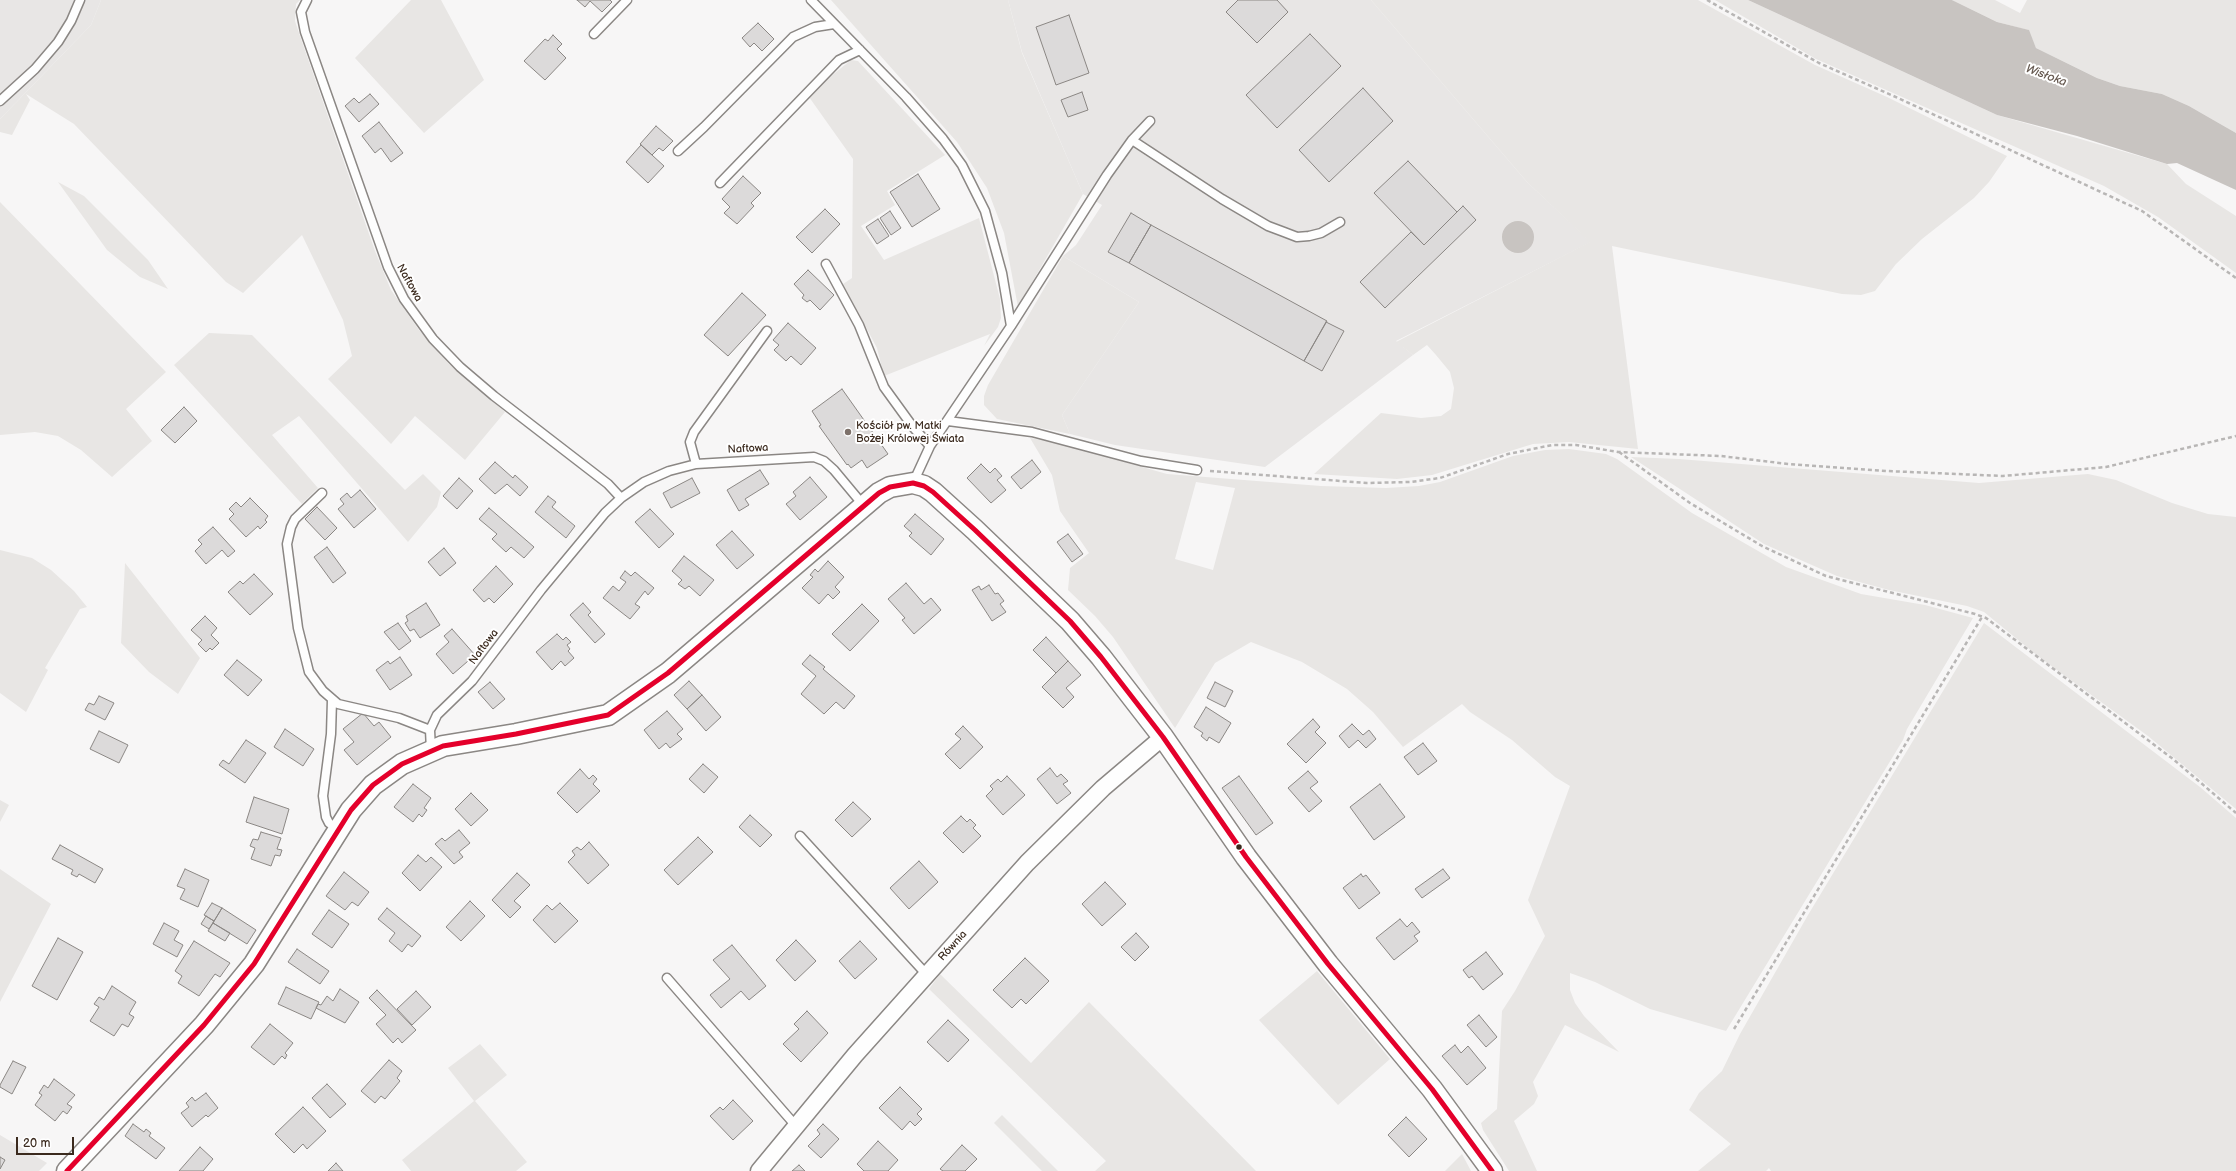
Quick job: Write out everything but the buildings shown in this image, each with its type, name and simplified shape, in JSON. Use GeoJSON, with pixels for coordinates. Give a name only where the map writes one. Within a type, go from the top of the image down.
{"type":"FeatureCollection","features":[{"type":"Feature","properties":{"kind":"street"},"geometry":{"type":"LineString","coordinates":[[67,1171],[226,999],[254,964],[351,810],[373,785],[402,764],[443,746],[516,734],[608,715],[668,673],[864,506],[890,487],[913,483],[924,486],[942,499],[1023,574],[1070,621],[1163,737],[1261,876],[1328,964],[1432,1089],[1492,1171]]}},
{"type":"Feature","properties":{"kind":"street","name":"Równia"},"geometry":{"type":"LineString","coordinates":[[759,1171],[855,1055],[1027,863],[1103,788],[1163,737]]}},
{"type":"Feature","properties":{"kind":"lane"},"geometry":{"type":"LineString","coordinates":[[0,101],[35,69],[58,42],[71,21],[80,0]]}},
{"type":"Feature","properties":{"kind":"lane","name":"Naftowa"},"geometry":{"type":"LineString","coordinates":[[307,0],[301,12],[305,32],[388,267],[404,299],[433,339],[460,367],[508,408],[608,484],[621,498]]}},
{"type":"Feature","properties":{"kind":"lane"},"geometry":{"type":"LineString","coordinates":[[594,34],[627,0]]}},
{"type":"Feature","properties":{"kind":"lane"},"geometry":{"type":"LineString","coordinates":[[811,0],[860,50],[943,140],[976,190],[992,235],[1011,326]]}},
{"type":"Feature","properties":{"kind":"lane"},"geometry":{"type":"LineString","coordinates":[[678,151],[704,127],[793,37],[814,28],[834,24]]}},
{"type":"Feature","properties":{"kind":"lane"},"geometry":{"type":"LineString","coordinates":[[720,183],[840,60],[860,50]]}},
{"type":"Feature","properties":{"kind":"lane"},"geometry":{"type":"LineString","coordinates":[[913,483],[930,446],[1011,326],[1107,175],[1132,140],[1150,121]]}},
{"type":"Feature","properties":{"kind":"lane"},"geometry":{"type":"LineString","coordinates":[[1132,140],[1222,199],[1278,230],[1298,237],[1309,236],[1321,233],[1340,222]]}},
{"type":"Feature","properties":{"kind":"lane"},"geometry":{"type":"LineString","coordinates":[[826,264],[859,325],[884,387],[913,427],[930,446]]}},
{"type":"Feature","properties":{"kind":"lane"},"geometry":{"type":"LineString","coordinates":[[696,464],[690,442],[694,432],[766,331]]}},
{"type":"Feature","properties":{"kind":"lane"},"geometry":{"type":"LineString","coordinates":[[948,421],[1032,432],[1142,461],[1197,470]]}},
{"type":"Feature","properties":{"kind":"lane","name":"Naftowa"},"geometry":{"type":"LineString","coordinates":[[430,730],[437,715],[472,681],[565,560],[621,498],[656,476],[696,464],[814,457],[824,461],[834,470],[864,506]]}},
{"type":"Feature","properties":{"kind":"lane"},"geometry":{"type":"LineString","coordinates":[[322,493],[295,519],[288,535],[288,552],[298,628],[305,662],[314,682],[332,700],[344,705],[399,718],[430,730],[431,750]]}},
{"type":"Feature","properties":{"kind":"lane"},"geometry":{"type":"LineString","coordinates":[[332,700],[331,734],[323,796],[326,817],[329,823],[339,830]]}},
{"type":"Feature","properties":{"kind":"lane"},"geometry":{"type":"LineString","coordinates":[[800,836],[927,975]]}},
{"type":"Feature","properties":{"kind":"lane"},"geometry":{"type":"LineString","coordinates":[[667,978],[796,1126]]}},
{"type":"Feature","properties":{"kind":"path"},"geometry":{"type":"LineString","coordinates":[[1708,0],[1819,63],[2142,211],[2236,278]]}},
{"type":"Feature","properties":{"kind":"path"},"geometry":{"type":"LineString","coordinates":[[1197,470],[1367,483],[1410,482],[1440,478],[1508,454],[1552,445],[1576,445],[1618,452],[1721,456],[1788,464],[1887,471],[2003,476],[2106,467],[2236,436]]}},
{"type":"Feature","properties":{"kind":"path"},"geometry":{"type":"LineString","coordinates":[[1618,452],[1690,503],[1762,546],[1826,576],[1982,617],[2173,759],[2236,813]]}},
{"type":"Feature","properties":{"kind":"path"},"geometry":{"type":"LineString","coordinates":[[1734,1029],[1929,708],[1982,617]]}},
{"type":"Feature","properties":{"kind":"shaded area"},"geometry":{"type":"Polygon","coordinates":[[[0,0],[101,0],[91,25],[0,119],[0,0]]]}},
{"type":"Feature","properties":{"kind":"shaded area"},"geometry":{"type":"Polygon","coordinates":[[[101,0],[300,0],[296,4],[295,21],[375,251],[391,290],[419,330],[449,364],[505,412],[465,460],[415,416],[391,444],[328,379],[352,356],[343,320],[302,235],[243,293],[226,282],[74,124],[26,94],[30,100],[12,135],[0,132],[0,119],[91,25],[101,0]]]}},
{"type":"Feature","properties":{"kind":"shaded area"},"geometry":{"type":"Polygon","coordinates":[[[411,0],[441,0],[484,80],[424,133],[355,58],[411,0]]]}},
{"type":"Feature","properties":{"kind":"shaded area"},"geometry":{"type":"Polygon","coordinates":[[[831,0],[1008,0],[1022,53],[1083,194],[1018,307],[1004,233],[987,188],[957,142],[831,0]]]}},
{"type":"Feature","properties":{"kind":"shaded area"},"geometry":{"type":"Polygon","coordinates":[[[1008,0],[1371,0],[1527,182],[1591,242],[1396,341],[1413,355],[1265,467],[1115,445],[1070,434],[1062,415],[1139,302],[1063,256],[1076,245],[1102,205],[1083,194],[1022,52],[1008,0]]]}},
{"type":"Feature","properties":{"kind":"shaded area"},"geometry":{"type":"Polygon","coordinates":[[[1371,0],[1698,0],[1815,65],[1887,97],[2007,156],[1989,182],[1974,198],[1922,239],[1896,264],[1875,291],[1861,295],[1842,294],[1612,246],[1638,449],[1569,442],[1533,444],[1432,475],[1397,479],[1314,474],[1381,413],[1421,418],[1441,416],[1451,409],[1454,388],[1450,372],[1427,345],[1413,355],[1396,342],[1590,242],[1527,182],[1371,0]]]}},
{"type":"Feature","properties":{"kind":"shaded area"},"geometry":{"type":"Polygon","coordinates":[[[1715,0],[1748,0],[1997,115],[2167,164],[2186,184],[2236,216],[2236,273],[2158,217],[2104,186],[1816,59],[1715,0]]]}},
{"type":"Feature","properties":{"kind":"shaded area"},"geometry":{"type":"Polygon","coordinates":[[[1952,0],[1995,0],[2020,13],[2027,0],[2236,0],[2236,133],[2189,106],[2162,94],[2120,86],[2097,78],[2036,48],[2028,30],[1997,22],[1952,0]]]}},
{"type":"Feature","properties":{"kind":"shaded area"},"geometry":{"type":"Polygon","coordinates":[[[851,60],[858,61],[945,155],[887,191],[895,205],[861,226],[884,260],[979,218],[1000,299],[1001,318],[998,327],[984,346],[990,334],[884,376],[877,348],[843,284],[852,278],[853,159],[809,97],[820,85],[851,60]]]}},
{"type":"Feature","properties":{"kind":"shaded area"},"geometry":{"type":"Polygon","coordinates":[[[58,182],[84,196],[148,260],[168,289],[140,277],[107,250],[58,182]]]}},
{"type":"Feature","properties":{"kind":"shaded area"},"geometry":{"type":"Polygon","coordinates":[[[0,202],[166,372],[126,409],[152,441],[112,477],[81,450],[58,436],[35,432],[0,435],[0,202]]]}},
{"type":"Feature","properties":{"kind":"shaded area"},"geometry":{"type":"Polygon","coordinates":[[[1063,256],[1139,302],[1062,415],[1070,434],[997,419],[984,405],[984,396],[988,385],[1063,256]]]}},
{"type":"Feature","properties":{"kind":"shaded area"},"geometry":{"type":"Polygon","coordinates":[[[209,333],[252,335],[405,490],[423,474],[441,492],[437,507],[408,542],[299,416],[272,435],[318,488],[302,504],[174,365],[209,333]]]}},
{"type":"Feature","properties":{"kind":"shaded area"},"geometry":{"type":"Polygon","coordinates":[[[1030,438],[1054,442],[1167,474],[1321,486],[1386,488],[1419,486],[1440,482],[1513,456],[1545,450],[1569,449],[1606,454],[1617,459],[1692,513],[1786,567],[1861,594],[1925,605],[1973,618],[1907,729],[1903,740],[1726,1031],[1650,1009],[1595,982],[1570,973],[1570,990],[1575,1003],[1584,1016],[1619,1052],[1565,1025],[1533,1082],[1538,1096],[1534,1104],[1514,1121],[1537,1171],[1509,1171],[1483,1130],[1481,1123],[1497,1109],[1502,1011],[1515,991],[1545,936],[1528,900],[1570,786],[1555,777],[1512,740],[1470,712],[1462,704],[1403,747],[1373,712],[1347,689],[1302,662],[1251,642],[1215,663],[1175,728],[1113,637],[1095,616],[1068,590],[1070,568],[1089,553],[1060,511],[1052,475],[1030,438]],[[1196,482],[1175,559],[1213,570],[1235,488],[1196,482]]]}},
{"type":"Feature","properties":{"kind":"shaded area"},"geometry":{"type":"Polygon","coordinates":[[[1631,457],[1679,459],[1979,483],[2088,474],[2116,480],[2172,503],[2208,514],[2236,517],[2236,809],[2148,736],[2039,657],[1984,612],[1967,606],[1889,590],[1837,576],[1764,544],[1631,457]]]}},
{"type":"Feature","properties":{"kind":"shaded area"},"geometry":{"type":"Polygon","coordinates":[[[0,550],[32,558],[51,570],[74,591],[87,607],[80,609],[45,668],[48,670],[26,712],[0,693],[0,550]]]}},
{"type":"Feature","properties":{"kind":"shaded area"},"geometry":{"type":"Polygon","coordinates":[[[125,563],[200,658],[178,694],[149,672],[121,643],[125,563]]]}},
{"type":"Feature","properties":{"kind":"shaded area"},"geometry":{"type":"Polygon","coordinates":[[[1984,623],[2200,787],[2236,818],[2236,1171],[1771,1171],[1769,1168],[1766,1171],[1698,1171],[1731,1144],[1689,1110],[1699,1093],[1722,1071],[1740,1034],[1808,915],[1984,623]]]}},
{"type":"Feature","properties":{"kind":"shaded area"},"geometry":{"type":"Polygon","coordinates":[[[0,800],[9,805],[0,822],[0,800]]]}},
{"type":"Feature","properties":{"kind":"shaded area"},"geometry":{"type":"Polygon","coordinates":[[[0,869],[51,904],[0,1002],[0,869]]]}},
{"type":"Feature","properties":{"kind":"shaded area"},"geometry":{"type":"Polygon","coordinates":[[[1317,971],[1390,1059],[1338,1105],[1259,1020],[1317,971]]]}},
{"type":"Feature","properties":{"kind":"shaded area"},"geometry":{"type":"Polygon","coordinates":[[[940,974],[1031,1063],[1089,1002],[1256,1171],[1095,1171],[1106,1161],[929,989],[940,974]]]}},
{"type":"Feature","properties":{"kind":"shaded area"},"geometry":{"type":"Polygon","coordinates":[[[480,1044],[507,1075],[475,1101],[527,1162],[516,1171],[411,1171],[402,1160],[474,1101],[448,1068],[480,1044]]]}},
{"type":"Feature","properties":{"kind":"shaded area"},"geometry":{"type":"Polygon","coordinates":[[[1002,1115],[1058,1171],[1042,1171],[994,1123],[1002,1115]]]}},
{"type":"Feature","properties":{"kind":"shaded area"},"geometry":{"type":"Polygon","coordinates":[[[0,1135],[47,1163],[39,1171],[0,1171],[0,1135]]]}},
{"type":"Feature","properties":{"kind":"shaded area"},"geometry":{"type":"Polygon","coordinates":[[[1462,1154],[1471,1171],[1445,1171],[1462,1154]]]}},
{"type":"Feature","properties":{"kind":"water","name":"Wisłoka"},"geometry":{"type":"Polygon","coordinates":[[[1748,0],[1952,0],[1997,22],[2029,30],[2036,48],[2097,78],[2120,86],[2162,94],[2189,106],[2236,133],[2236,190],[2177,163],[2167,164],[2077,136],[1997,115],[1748,0]]]}},
{"type":"Feature","properties":{"kind":"water"},"geometry":{"type":"Polygon","coordinates":[[[1515,221],[1521,221],[1531,228],[1534,237],[1533,243],[1527,250],[1521,253],[1515,253],[1505,246],[1502,240],[1502,234],[1509,224],[1515,221]]]}},
{"type":"Feature","properties":{"kind":"transit line"},"geometry":{"type":"LineString","coordinates":[[67,1171],[204,1025],[254,964],[351,810],[373,785],[402,764],[443,746],[516,734],[608,715],[668,673],[879,493],[890,487],[913,483],[924,486],[933,492],[975,530],[1070,621],[1101,657],[1163,737],[1246,857],[1328,964],[1432,1089],[1492,1171]]}},
{"type":"Feature","properties":{"kind":"place","name":"Kościół pw. Matki Bożej Królowej Świata"},"geometry":{"type":"Point","coordinates":[848,432]}}]}
